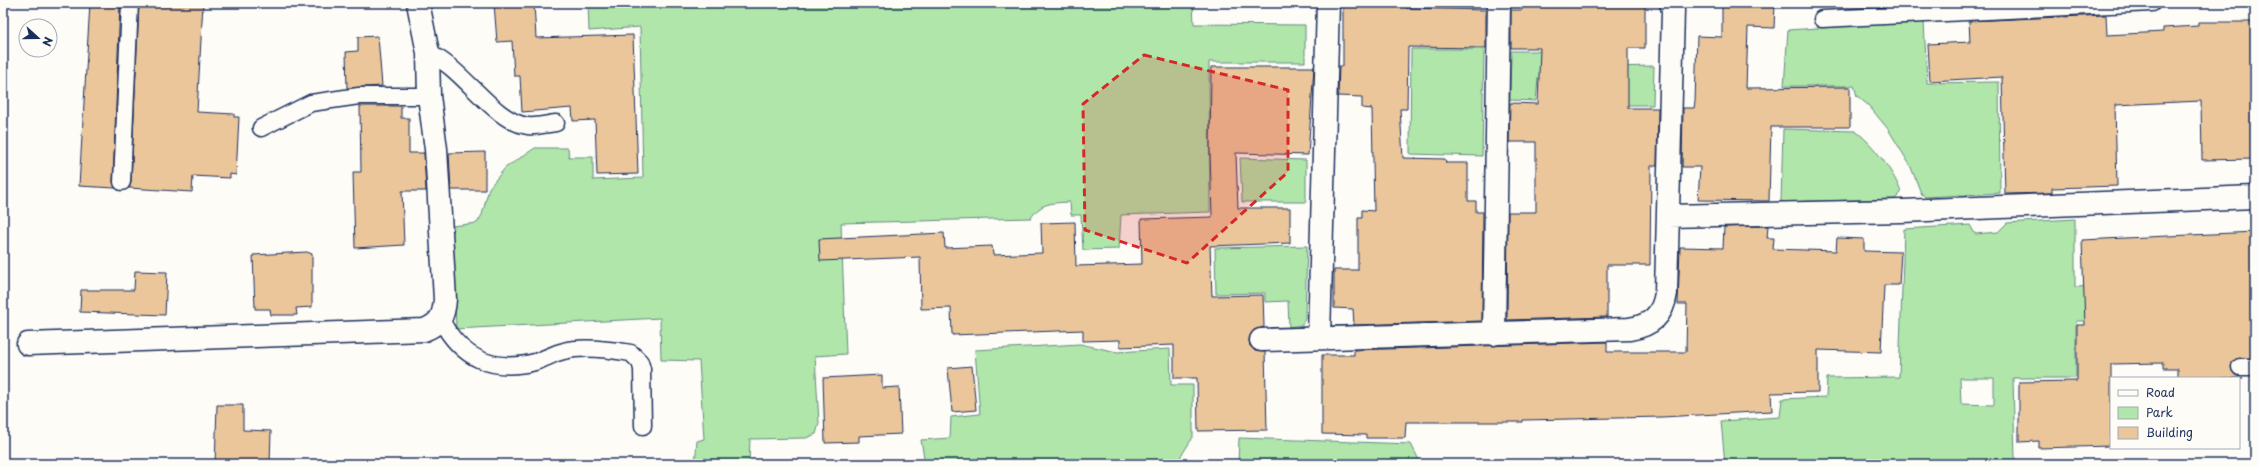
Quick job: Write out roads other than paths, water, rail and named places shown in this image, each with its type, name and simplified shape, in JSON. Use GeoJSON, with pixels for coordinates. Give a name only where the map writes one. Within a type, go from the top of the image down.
{"type":"FeatureCollection","features":[{"type":"Feature","properties":{"kind":"street"},"geometry":{"type":"LineString","coordinates":[[28,344],[424,330],[434,326],[441,320],[444,310],[444,299],[436,149],[430,96],[428,54],[418,3]]}},
{"type":"Feature","properties":{"kind":"street"},"geometry":{"type":"LineString","coordinates":[[1319,337],[1328,3]]}},
{"type":"Feature","properties":{"kind":"street"},"geometry":{"type":"LineString","coordinates":[[1494,334],[1499,3]]}},
{"type":"Feature","properties":{"kind":"street"},"geometry":{"type":"LineString","coordinates":[[1261,340],[1319,337],[1494,334],[1629,329],[1638,328],[1652,322],[1661,311],[1665,302],[1673,10],[1671,3]]}},
{"type":"Feature","properties":{"kind":"street"},"geometry":{"type":"LineString","coordinates":[[1668,216],[1902,211],[2255,197]]}},
{"type":"Feature","properties":{"kind":"lane"},"geometry":{"type":"LineString","coordinates":[[122,182],[130,3]]}},
{"type":"Feature","properties":{"kind":"lane"},"geometry":{"type":"LineString","coordinates":[[1822,19],[2152,3]]}},
{"type":"Feature","properties":{"kind":"lane"},"geometry":{"type":"LineString","coordinates":[[428,54],[443,61],[513,121],[529,126],[556,123]]}},
{"type":"Feature","properties":{"kind":"lane"},"geometry":{"type":"LineString","coordinates":[[260,128],[311,103],[359,96],[430,96]]}},
{"type":"Feature","properties":{"kind":"lane"},"geometry":{"type":"LineString","coordinates":[[441,320],[450,336],[463,350],[473,357],[491,363],[522,365],[569,350],[631,353],[640,362],[642,369],[643,426]]}}]}
